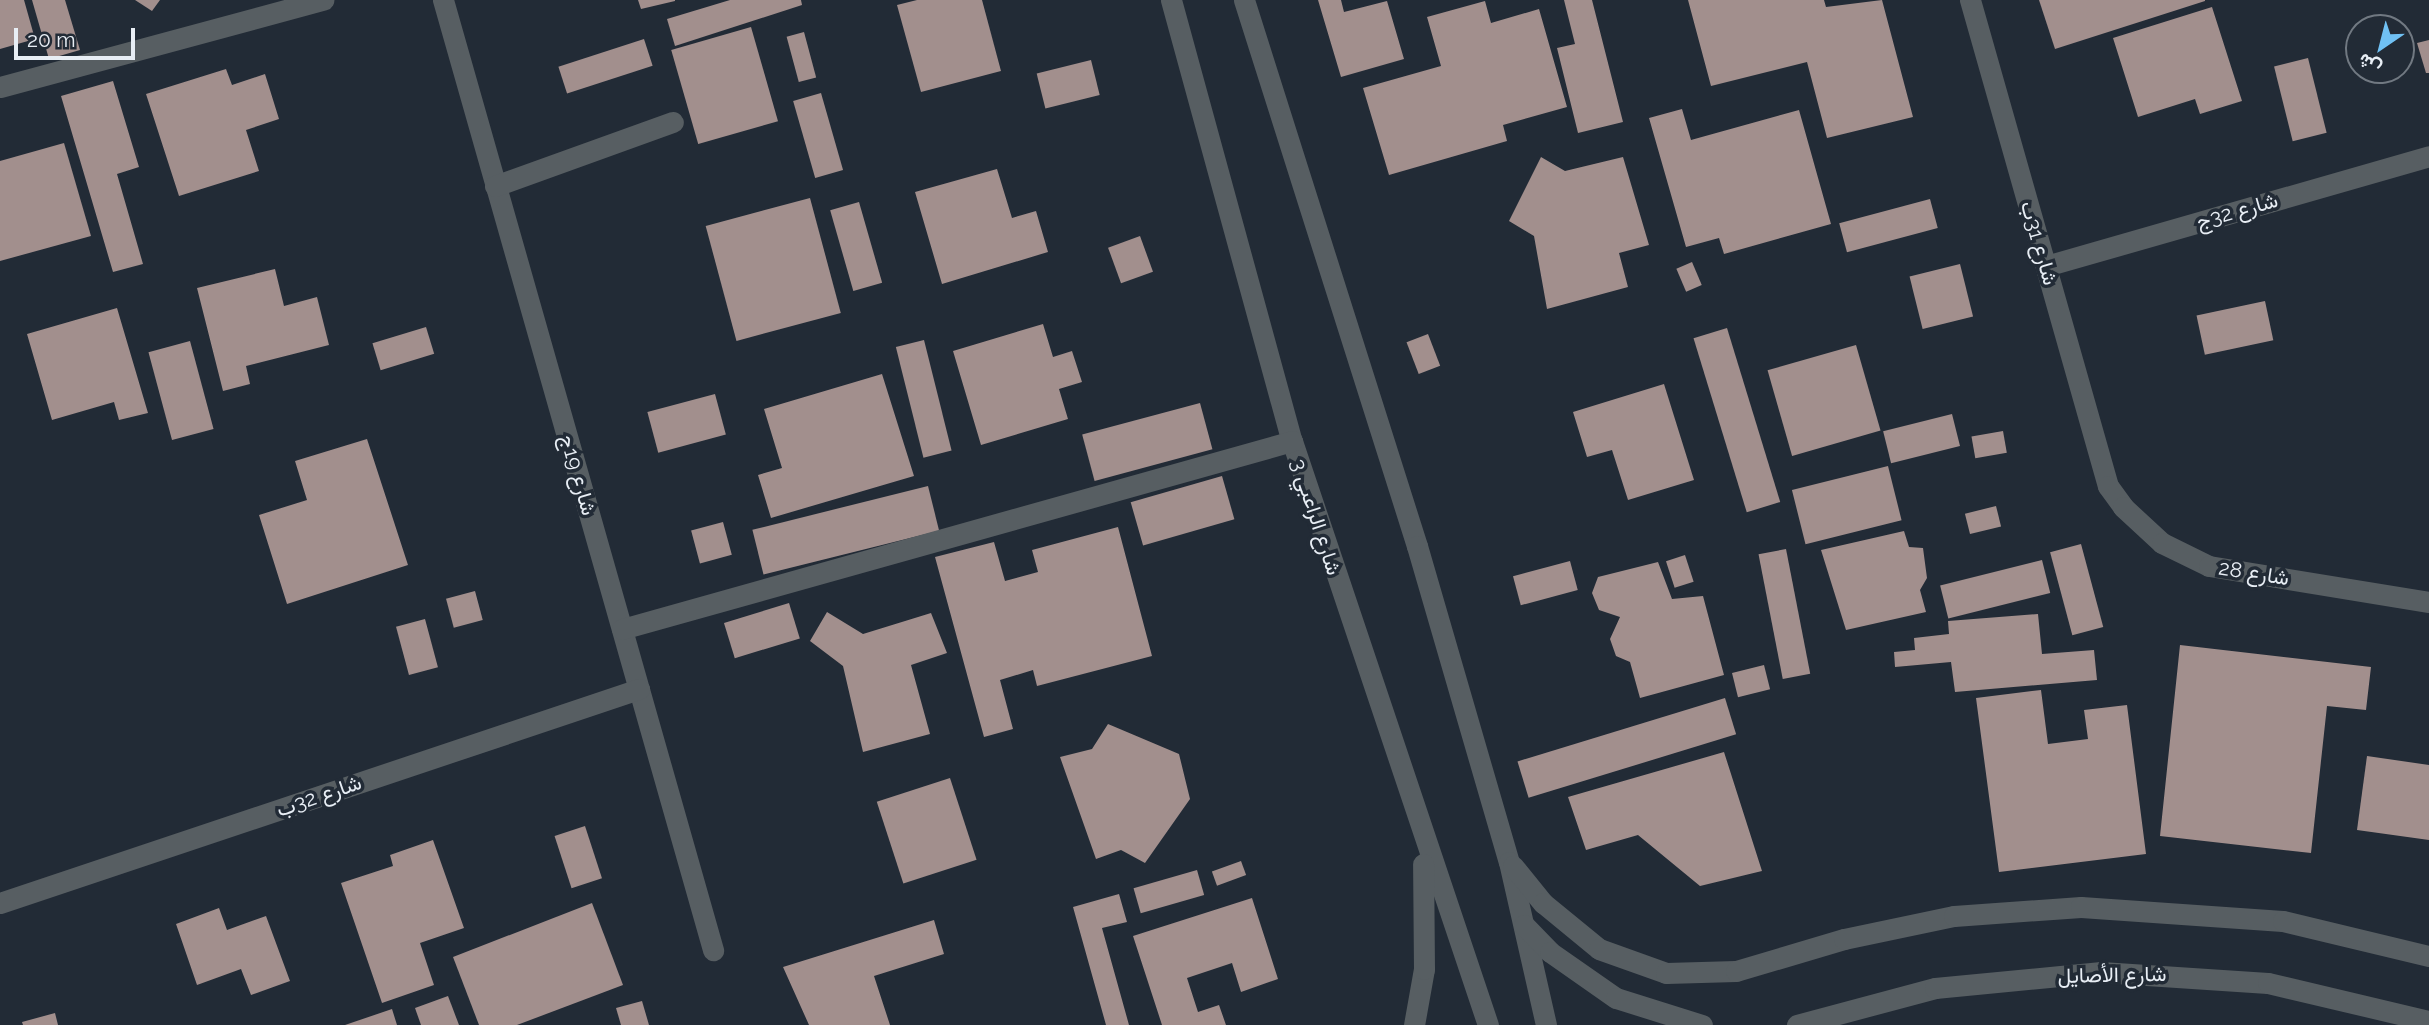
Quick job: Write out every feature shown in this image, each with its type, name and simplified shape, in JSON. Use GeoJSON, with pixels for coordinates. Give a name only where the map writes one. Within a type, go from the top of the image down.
{"type":"FeatureCollection","features":[{"type":"Feature","properties":{"kind":"street"},"geometry":{"type":"LineString","coordinates":[[0,87],[323,0]]}},
{"type":"Feature","properties":{"kind":"street","name":"شارع 19ج"},"geometry":{"type":"LineString","coordinates":[[443,0],[713,950]]}},
{"type":"Feature","properties":{"kind":"street","name":"شارع الراعبي 3"},"geometry":{"type":"LineString","coordinates":[[1171,0],[1292,441],[1415,820],[1488,1025]]}},
{"type":"Feature","properties":{"kind":"street"},"geometry":{"type":"LineString","coordinates":[[1244,0],[1381,425],[1509,862],[1546,1025]]}},
{"type":"Feature","properties":{"kind":"street","name":"شارع 31ب"},"geometry":{"type":"LineString","coordinates":[[1970,0],[2108,485]]}},
{"type":"Feature","properties":{"kind":"street"},"geometry":{"type":"LineString","coordinates":[[495,186],[673,121]]}},
{"type":"Feature","properties":{"kind":"street","name":"شارع 32ج"},"geometry":{"type":"LineString","coordinates":[[2046,266],[2429,156]]}},
{"type":"Feature","properties":{"kind":"street"},"geometry":{"type":"LineString","coordinates":[[622,629],[1292,441]]}},
{"type":"Feature","properties":{"kind":"street","name":"شارع 28"},"geometry":{"type":"LineString","coordinates":[[2108,485],[2162,543],[2209,566],[2429,602]]}},
{"type":"Feature","properties":{"kind":"street","name":"شارع 32ب"},"geometry":{"type":"LineString","coordinates":[[0,903],[639,689]]}},
{"type":"Feature","properties":{"kind":"street"},"geometry":{"type":"LineString","coordinates":[[1414,1025],[1426,919],[1415,820]]}},
{"type":"Feature","properties":{"kind":"street"},"geometry":{"type":"LineString","coordinates":[[1509,862],[1570,928],[1599,949],[1666,973],[1737,971],[1844,939],[1954,916],[2081,907],[2283,921],[2429,956]]}},
{"type":"Feature","properties":{"kind":"street"},"geometry":{"type":"LineString","coordinates":[[1523,923],[1550,952],[1616,998],[1702,1025]]}},
{"type":"Feature","properties":{"kind":"street","name":"شارع الأصايل"},"geometry":{"type":"LineString","coordinates":[[1797,1025],[1936,988],[2101,972],[2268,983],[2429,1021]]}},
{"type":"Feature","properties":{"kind":"building"},"geometry":{"type":"Polygon","coordinates":[[[0,0],[24,0],[35,39],[0,49],[0,0]]]}},
{"type":"Feature","properties":{"kind":"building"},"geometry":{"type":"Polygon","coordinates":[[[32,0],[65,0],[80,50],[49,59],[32,0]]]}},
{"type":"Feature","properties":{"kind":"building"},"geometry":{"type":"Polygon","coordinates":[[[135,0],[160,0],[152,11],[135,0]]]}},
{"type":"Feature","properties":{"kind":"building"},"geometry":{"type":"Polygon","coordinates":[[[638,0],[675,0],[675,1],[641,9],[638,0]]]}},
{"type":"Feature","properties":{"kind":"building"},"geometry":{"type":"Polygon","coordinates":[[[730,0],[801,0],[802,5],[675,46],[667,19],[730,0]]]}},
{"type":"Feature","properties":{"kind":"building"},"geometry":{"type":"Polygon","coordinates":[[[917,0],[982,0],[1001,71],[921,92],[897,5],[917,0]]]}},
{"type":"Feature","properties":{"kind":"building"},"geometry":{"type":"Polygon","coordinates":[[[1318,0],[1341,0],[1344,12],[1387,1],[1404,59],[1341,77],[1318,0]]]}},
{"type":"Feature","properties":{"kind":"building"},"geometry":{"type":"Polygon","coordinates":[[[1564,0],[1592,0],[1623,122],[1578,133],[1557,48],[1575,44],[1564,0]]]}},
{"type":"Feature","properties":{"kind":"building"},"geometry":{"type":"Polygon","coordinates":[[[1688,0],[1824,0],[1826,7],[1882,0],[1913,117],[1827,138],[1807,62],[1711,86],[1688,0]]]}},
{"type":"Feature","properties":{"kind":"building"},"geometry":{"type":"Polygon","coordinates":[[[2039,0],[2205,0],[2205,1],[2055,49],[2039,0]]]}},
{"type":"Feature","properties":{"kind":"building"},"geometry":{"type":"Polygon","coordinates":[[[1485,1],[1491,23],[1539,9],[1567,107],[1503,125],[1507,141],[1389,175],[1363,88],[1441,66],[1427,17],[1485,1]]]}},
{"type":"Feature","properties":{"kind":"building"},"geometry":{"type":"Polygon","coordinates":[[[2212,7],[2242,101],[2200,114],[2195,99],[2138,117],[2113,38],[2212,7]]]}},
{"type":"Feature","properties":{"kind":"building"},"geometry":{"type":"Polygon","coordinates":[[[751,27],[778,121],[698,144],[671,50],[751,27]]]}},
{"type":"Feature","properties":{"kind":"building"},"geometry":{"type":"Polygon","coordinates":[[[804,32],[816,77],[799,82],[787,37],[804,32]]]}},
{"type":"Feature","properties":{"kind":"building"},"geometry":{"type":"Polygon","coordinates":[[[644,39],[653,66],[567,93],[558,67],[644,39]]]}},
{"type":"Feature","properties":{"kind":"building"},"geometry":{"type":"Polygon","coordinates":[[[2429,40],[2429,73],[2426,73],[2417,43],[2429,40]]]}},
{"type":"Feature","properties":{"kind":"building"},"geometry":{"type":"Polygon","coordinates":[[[2308,58],[2327,133],[2293,141],[2274,66],[2308,58]]]}},
{"type":"Feature","properties":{"kind":"building"},"geometry":{"type":"Polygon","coordinates":[[[1091,60],[1100,95],[1045,108],[1037,74],[1091,60]]]}},
{"type":"Feature","properties":{"kind":"building"},"geometry":{"type":"Polygon","coordinates":[[[226,69],[232,85],[265,74],[279,119],[246,130],[259,171],[179,196],[146,94],[226,69]]]}},
{"type":"Feature","properties":{"kind":"building"},"geometry":{"type":"Polygon","coordinates":[[[113,81],[139,167],[117,174],[143,264],[113,272],[61,96],[113,81]]]}},
{"type":"Feature","properties":{"kind":"building"},"geometry":{"type":"Polygon","coordinates":[[[821,93],[843,170],[815,178],[793,101],[821,93]]]}},
{"type":"Feature","properties":{"kind":"building"},"geometry":{"type":"Polygon","coordinates":[[[1682,109],[1691,140],[1799,110],[1831,224],[1724,254],[1719,238],[1686,247],[1649,118],[1682,109]]]}},
{"type":"Feature","properties":{"kind":"building"},"geometry":{"type":"Polygon","coordinates":[[[64,143],[91,236],[0,261],[0,161],[64,143]]]}},
{"type":"Feature","properties":{"kind":"building"},"geometry":{"type":"Polygon","coordinates":[[[1541,157],[1565,171],[1623,157],[1649,245],[1619,253],[1628,287],[1547,309],[1534,236],[1509,221],[1541,157]]]}},
{"type":"Feature","properties":{"kind":"building"},"geometry":{"type":"Polygon","coordinates":[[[997,169],[1012,218],[1036,211],[1048,252],[942,284],[915,192],[997,169]]]}},
{"type":"Feature","properties":{"kind":"building"},"geometry":{"type":"Polygon","coordinates":[[[810,198],[841,313],[736,341],[706,226],[810,198]]]}},
{"type":"Feature","properties":{"kind":"building"},"geometry":{"type":"Polygon","coordinates":[[[1930,199],[1938,228],[1847,252],[1839,223],[1930,199]]]}},
{"type":"Feature","properties":{"kind":"building"},"geometry":{"type":"Polygon","coordinates":[[[859,202],[882,283],[853,291],[830,210],[859,202]]]}},
{"type":"Feature","properties":{"kind":"building"},"geometry":{"type":"Polygon","coordinates":[[[1140,236],[1153,272],[1121,283],[1108,248],[1140,236]]]}},
{"type":"Feature","properties":{"kind":"building"},"geometry":{"type":"Polygon","coordinates":[[[1692,262],[1702,285],[1686,292],[1676,269],[1692,262]]]}},
{"type":"Feature","properties":{"kind":"building"},"geometry":{"type":"Polygon","coordinates":[[[1960,264],[1973,316],[1923,329],[1910,277],[1960,264]]]}},
{"type":"Feature","properties":{"kind":"building"},"geometry":{"type":"Polygon","coordinates":[[[275,269],[284,306],[317,297],[329,345],[246,366],[250,384],[223,391],[197,288],[275,269]]]}},
{"type":"Feature","properties":{"kind":"building"},"geometry":{"type":"Polygon","coordinates":[[[2265,301],[2273,340],[2205,355],[2197,316],[2265,301]]]}},
{"type":"Feature","properties":{"kind":"building"},"geometry":{"type":"Polygon","coordinates":[[[117,308],[148,413],[119,420],[114,402],[52,420],[27,334],[117,308]]]}},
{"type":"Feature","properties":{"kind":"building"},"geometry":{"type":"Polygon","coordinates":[[[1043,324],[1053,357],[1072,351],[1082,382],[1059,389],[1068,419],[981,445],[953,351],[1043,324]]]}},
{"type":"Feature","properties":{"kind":"building"},"geometry":{"type":"Polygon","coordinates":[[[426,327],[434,354],[381,370],[372,343],[426,327]]]}},
{"type":"Feature","properties":{"kind":"building"},"geometry":{"type":"Polygon","coordinates":[[[1727,328],[1780,502],[1747,512],[1694,338],[1727,328]]]}},
{"type":"Feature","properties":{"kind":"building"},"geometry":{"type":"Polygon","coordinates":[[[1428,334],[1440,366],[1419,374],[1407,342],[1428,334]]]}},
{"type":"Feature","properties":{"kind":"building"},"geometry":{"type":"Polygon","coordinates":[[[924,340],[952,451],[923,458],[896,347],[924,340]]]}},
{"type":"Feature","properties":{"kind":"building"},"geometry":{"type":"Polygon","coordinates":[[[190,341],[214,429],[172,440],[148,352],[190,341]]]}},
{"type":"Feature","properties":{"kind":"building"},"geometry":{"type":"Polygon","coordinates":[[[1856,345],[1881,431],[1792,456],[1768,370],[1856,345]]]}},
{"type":"Feature","properties":{"kind":"building"},"geometry":{"type":"Polygon","coordinates":[[[882,374],[914,476],[771,518],[758,475],[782,468],[764,409],[882,374]]]}},
{"type":"Feature","properties":{"kind":"building"},"geometry":{"type":"Polygon","coordinates":[[[1664,384],[1694,480],[1628,500],[1612,450],[1587,457],[1573,412],[1664,384]]]}},
{"type":"Feature","properties":{"kind":"building"},"geometry":{"type":"Polygon","coordinates":[[[715,394],[726,435],[658,453],[647,412],[715,394]]]}},
{"type":"Feature","properties":{"kind":"building"},"geometry":{"type":"Polygon","coordinates":[[[1200,403],[1212,449],[1095,481],[1082,435],[1200,403]]]}},
{"type":"Feature","properties":{"kind":"building"},"geometry":{"type":"Polygon","coordinates":[[[1952,414],[1960,446],[1891,463],[1883,431],[1952,414]]]}},
{"type":"Feature","properties":{"kind":"building"},"geometry":{"type":"Polygon","coordinates":[[[2003,431],[2007,453],[1975,458],[1971,437],[2003,431]]]}},
{"type":"Feature","properties":{"kind":"building"},"geometry":{"type":"Polygon","coordinates":[[[367,439],[408,565],[287,604],[259,515],[307,500],[295,461],[367,439]]]}},
{"type":"Feature","properties":{"kind":"building"},"geometry":{"type":"Polygon","coordinates":[[[1888,466],[1902,520],[1805,544],[1792,490],[1888,466]]]}},
{"type":"Feature","properties":{"kind":"building"},"geometry":{"type":"Polygon","coordinates":[[[1222,476],[1234,519],[1143,545],[1131,502],[1222,476]]]}},
{"type":"Feature","properties":{"kind":"building"},"geometry":{"type":"Polygon","coordinates":[[[928,486],[939,531],[764,574],[752,530],[928,486]]]}},
{"type":"Feature","properties":{"kind":"building"},"geometry":{"type":"Polygon","coordinates":[[[1996,506],[2001,526],[1970,534],[1965,514],[1996,506]]]}},
{"type":"Feature","properties":{"kind":"building"},"geometry":{"type":"Polygon","coordinates":[[[723,522],[732,555],[700,563],[691,531],[723,522]]]}},
{"type":"Feature","properties":{"kind":"building"},"geometry":{"type":"Polygon","coordinates":[[[1118,527],[1152,656],[1037,686],[1033,670],[1000,680],[1013,729],[984,737],[935,557],[994,542],[1005,581],[1038,572],[1032,550],[1118,527]]]}},
{"type":"Feature","properties":{"kind":"building"},"geometry":{"type":"Polygon","coordinates":[[[1904,531],[1909,547],[1923,548],[1927,578],[1920,590],[1926,612],[1846,630],[1821,550],[1904,531]]]}},
{"type":"Feature","properties":{"kind":"building"},"geometry":{"type":"Polygon","coordinates":[[[2081,544],[2103,627],[2072,635],[2050,552],[2081,544]]]}},
{"type":"Feature","properties":{"kind":"building"},"geometry":{"type":"Polygon","coordinates":[[[1786,549],[1810,674],[1783,679],[1759,554],[1786,549]]]}},
{"type":"Feature","properties":{"kind":"building"},"geometry":{"type":"Polygon","coordinates":[[[1685,555],[1694,582],[1675,588],[1666,561],[1685,555]]]}},
{"type":"Feature","properties":{"kind":"building"},"geometry":{"type":"Polygon","coordinates":[[[2042,560],[2050,593],[1948,618],[1940,585],[2042,560]]]}},
{"type":"Feature","properties":{"kind":"building"},"geometry":{"type":"Polygon","coordinates":[[[1570,561],[1578,590],[1521,605],[1513,576],[1570,561]]]}},
{"type":"Feature","properties":{"kind":"building"},"geometry":{"type":"Polygon","coordinates":[[[1658,562],[1672,599],[1703,596],[1724,675],[1640,698],[1630,662],[1616,656],[1610,639],[1620,617],[1599,610],[1592,593],[1598,577],[1658,562]]]}},
{"type":"Feature","properties":{"kind":"building"},"geometry":{"type":"Polygon","coordinates":[[[475,591],[483,620],[454,628],[446,599],[475,591]]]}},
{"type":"Feature","properties":{"kind":"building"},"geometry":{"type":"Polygon","coordinates":[[[789,603],[800,638],[735,658],[724,623],[789,603]]]}},
{"type":"Feature","properties":{"kind":"building"},"geometry":{"type":"Polygon","coordinates":[[[827,612],[863,634],[931,613],[947,653],[911,665],[930,734],[863,752],[843,666],[810,641],[827,612]]]}},
{"type":"Feature","properties":{"kind":"building"},"geometry":{"type":"Polygon","coordinates":[[[2038,614],[2042,654],[2094,650],[2097,680],[1955,692],[1951,662],[1895,667],[1894,652],[1915,650],[1914,638],[1949,634],[1948,621],[2038,614]]]}},
{"type":"Feature","properties":{"kind":"building"},"geometry":{"type":"Polygon","coordinates":[[[425,619],[438,667],[409,675],[396,627],[425,619]]]}},
{"type":"Feature","properties":{"kind":"building"},"geometry":{"type":"Polygon","coordinates":[[[2180,645],[2371,667],[2366,710],[2327,706],[2311,853],[2160,836],[2180,645]]]}},
{"type":"Feature","properties":{"kind":"building"},"geometry":{"type":"Polygon","coordinates":[[[1764,665],[1770,689],[1738,697],[1732,673],[1764,665]]]}},
{"type":"Feature","properties":{"kind":"building"},"geometry":{"type":"Polygon","coordinates":[[[2041,690],[2048,744],[2088,739],[2084,710],[2127,705],[2146,854],[1999,872],[1976,698],[2041,690]]]}},
{"type":"Feature","properties":{"kind":"building"},"geometry":{"type":"Polygon","coordinates":[[[1725,698],[1736,734],[1529,798],[1517,761],[1725,698]]]}},
{"type":"Feature","properties":{"kind":"building"},"geometry":{"type":"Polygon","coordinates":[[[1108,724],[1179,754],[1190,799],[1145,863],[1121,850],[1096,859],[1060,757],[1092,749],[1108,724]]]}},
{"type":"Feature","properties":{"kind":"building"},"geometry":{"type":"Polygon","coordinates":[[[1724,752],[1762,871],[1700,886],[1638,835],[1586,850],[1568,797],[1724,752]]]}},
{"type":"Feature","properties":{"kind":"building"},"geometry":{"type":"Polygon","coordinates":[[[2367,756],[2429,765],[2429,840],[2357,830],[2367,756]]]}},
{"type":"Feature","properties":{"kind":"building"},"geometry":{"type":"Polygon","coordinates":[[[950,778],[977,860],[903,884],[877,802],[950,778]]]}},
{"type":"Feature","properties":{"kind":"building"},"geometry":{"type":"Polygon","coordinates":[[[585,826],[602,878],[572,888],[555,836],[585,826]]]}},
{"type":"Feature","properties":{"kind":"building"},"geometry":{"type":"Polygon","coordinates":[[[433,840],[464,928],[420,943],[434,985],[382,1003],[341,883],[393,866],[390,855],[433,840]]]}},
{"type":"Feature","properties":{"kind":"building"},"geometry":{"type":"Polygon","coordinates":[[[1241,861],[1246,875],[1217,886],[1212,872],[1241,861]]]}},
{"type":"Feature","properties":{"kind":"building"},"geometry":{"type":"Polygon","coordinates":[[[1197,870],[1204,895],[1141,913],[1134,888],[1197,870]]]}},
{"type":"Feature","properties":{"kind":"building"},"geometry":{"type":"Polygon","coordinates":[[[1119,894],[1127,922],[1102,928],[1129,1025],[1106,1025],[1073,907],[1119,894]]]}},
{"type":"Feature","properties":{"kind":"building"},"geometry":{"type":"Polygon","coordinates":[[[1252,898],[1278,979],[1241,992],[1232,963],[1187,978],[1198,1012],[1219,1005],[1226,1025],[1162,1025],[1133,936],[1252,898]]]}},
{"type":"Feature","properties":{"kind":"building"},"geometry":{"type":"Polygon","coordinates":[[[592,903],[623,985],[517,1025],[479,1025],[453,957],[592,903]]]}},
{"type":"Feature","properties":{"kind":"building"},"geometry":{"type":"Polygon","coordinates":[[[219,908],[227,930],[266,916],[290,981],[251,995],[241,969],[197,985],[176,924],[219,908]]]}},
{"type":"Feature","properties":{"kind":"building"},"geometry":{"type":"Polygon","coordinates":[[[934,920],[944,954],[874,976],[890,1025],[809,1025],[783,967],[934,920]]]}},
{"type":"Feature","properties":{"kind":"building"},"geometry":{"type":"Polygon","coordinates":[[[448,996],[459,1025],[421,1025],[415,1008],[448,996]]]}},
{"type":"Feature","properties":{"kind":"building"},"geometry":{"type":"Polygon","coordinates":[[[642,1001],[649,1025],[621,1025],[616,1008],[642,1001]]]}},
{"type":"Feature","properties":{"kind":"building"},"geometry":{"type":"Polygon","coordinates":[[[392,1009],[397,1025],[345,1025],[392,1009]]]}},
{"type":"Feature","properties":{"kind":"building"},"geometry":{"type":"Polygon","coordinates":[[[55,1013],[58,1025],[23,1025],[22,1022],[55,1013]]]}}]}
